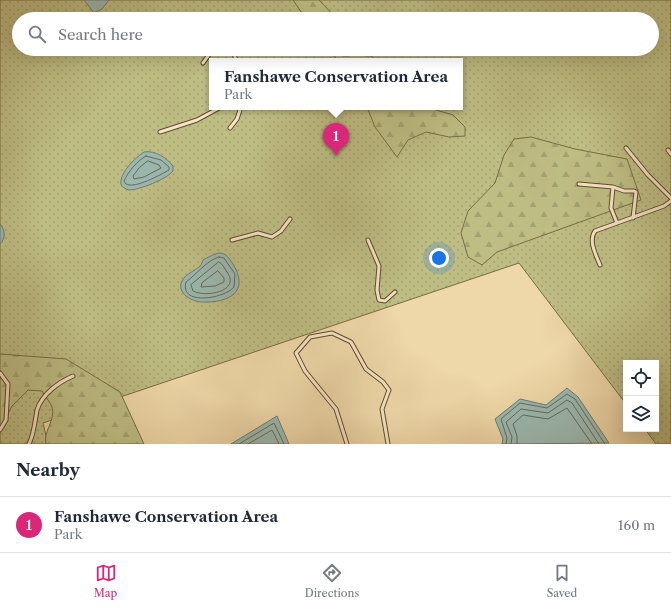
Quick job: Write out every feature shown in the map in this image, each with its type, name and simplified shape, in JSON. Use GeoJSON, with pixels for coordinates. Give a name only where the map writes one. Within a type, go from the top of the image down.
{"type":"FeatureCollection","features":[{"type":"Feature","properties":{"kind":"lane"},"geometry":{"type":"LineString","coordinates":[[203,64],[208,56]]}},
{"type":"Feature","properties":{"kind":"lane"},"geometry":{"type":"LineString","coordinates":[[160,132],[197,120],[215,110]]}},
{"type":"Feature","properties":{"kind":"lane"},"geometry":{"type":"LineString","coordinates":[[230,128],[237,119],[240,110]]}},
{"type":"Feature","properties":{"kind":"lane"},"geometry":{"type":"LineString","coordinates":[[600,265],[593,248],[592,237],[598,229],[664,206],[671,199],[648,175],[626,148]]}},
{"type":"Feature","properties":{"kind":"lane"},"geometry":{"type":"LineString","coordinates":[[668,150],[671,154]]}},
{"type":"Feature","properties":{"kind":"lane"},"geometry":{"type":"LineString","coordinates":[[579,184],[613,187],[619,190],[636,192],[632,218]]}},
{"type":"Feature","properties":{"kind":"lane"},"geometry":{"type":"LineString","coordinates":[[613,187],[610,208],[617,223]]}},
{"type":"Feature","properties":{"kind":"lane"},"geometry":{"type":"LineString","coordinates":[[232,240],[245,238],[258,233],[272,237],[281,231],[290,218]]}},
{"type":"Feature","properties":{"kind":"lane"},"geometry":{"type":"LineString","coordinates":[[368,240],[378,266],[377,290],[379,300],[385,301],[395,292]]}},
{"type":"Feature","properties":{"kind":"lane"},"geometry":{"type":"LineString","coordinates":[[347,444],[336,409],[305,371],[296,353],[310,337],[332,333],[351,342],[366,369],[383,382],[390,390],[382,409],[388,444]]}},
{"type":"Feature","properties":{"kind":"lane"},"geometry":{"type":"LineString","coordinates":[[0,373],[8,384],[6,420],[0,430]]}},
{"type":"Feature","properties":{"kind":"lane"},"geometry":{"type":"LineString","coordinates":[[30,443],[38,408],[56,384],[73,376]]}},
{"type":"Feature","properties":{"kind":"green space"},"geometry":{"type":"Polygon","coordinates":[[[0,0],[671,0],[671,444],[656,444],[647,432],[659,432],[659,360],[623,360],[623,400],[519,263],[43,423],[48,444],[0,444],[0,0]]]}},
{"type":"Feature","properties":{"kind":"green space"},"geometry":{"type":"Polygon","coordinates":[[[293,0],[319,0],[330,12],[301,12],[293,0]]]}},
{"type":"Feature","properties":{"kind":"green space"},"geometry":{"type":"Polygon","coordinates":[[[334,56],[371,56],[373,58],[336,58],[334,56]]]}},
{"type":"Feature","properties":{"kind":"green space"},"geometry":{"type":"Polygon","coordinates":[[[368,110],[436,110],[453,115],[465,127],[465,136],[449,137],[426,132],[408,140],[397,157],[375,127],[368,110]]]}},
{"type":"Feature","properties":{"kind":"green space"},"geometry":{"type":"Polygon","coordinates":[[[531,137],[575,149],[627,159],[641,200],[497,252],[482,265],[468,257],[461,233],[468,211],[495,183],[504,155],[514,139],[531,137]]]}},
{"type":"Feature","properties":{"kind":"green space"},"geometry":{"type":"Polygon","coordinates":[[[0,354],[66,359],[120,392],[144,444],[46,444],[46,435],[53,412],[51,405],[42,391],[28,390],[12,406],[0,430],[0,354]]]}},
{"type":"Feature","properties":{"kind":"water"},"geometry":{"type":"Polygon","coordinates":[[[84,0],[109,0],[102,9],[93,12],[84,0]]]}},
{"type":"Feature","properties":{"kind":"water"},"geometry":{"type":"Polygon","coordinates":[[[144,152],[156,153],[164,158],[173,166],[173,171],[152,184],[134,190],[126,189],[121,185],[122,176],[132,162],[144,152]]]}},
{"type":"Feature","properties":{"kind":"water"},"geometry":{"type":"Polygon","coordinates":[[[0,224],[4,234],[0,244],[0,224]]]}},
{"type":"Feature","properties":{"kind":"water"},"geometry":{"type":"Polygon","coordinates":[[[219,253],[224,254],[233,264],[238,274],[238,289],[228,298],[212,302],[198,302],[190,299],[181,289],[183,279],[200,266],[203,260],[219,253]]]}},
{"type":"Feature","properties":{"kind":"water"},"geometry":{"type":"Polygon","coordinates":[[[567,388],[578,397],[609,443],[502,444],[503,439],[495,419],[520,399],[546,405],[567,388]]]}},
{"type":"Feature","properties":{"kind":"water"},"geometry":{"type":"Polygon","coordinates":[[[277,416],[289,444],[231,444],[277,416]]]}},
{"type":"Feature","properties":{"kind":"place","name":"Fanshawe Conservation Area"},"geometry":{"type":"Point","coordinates":[336,156]}}]}
